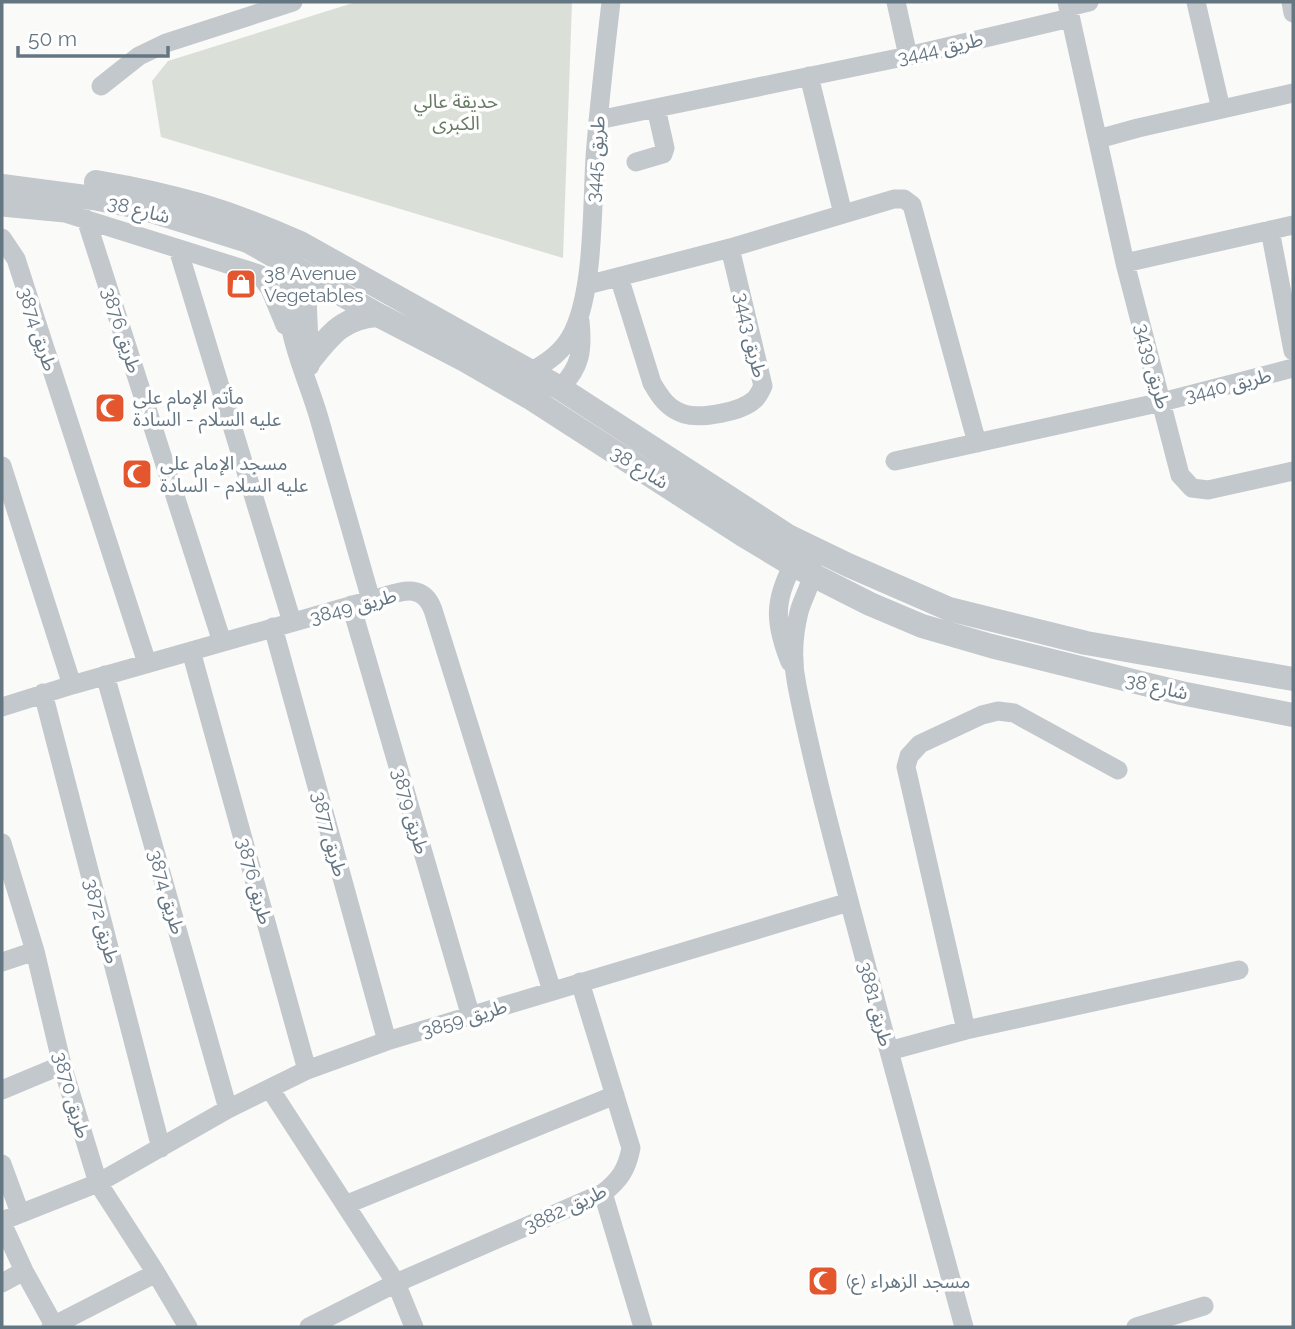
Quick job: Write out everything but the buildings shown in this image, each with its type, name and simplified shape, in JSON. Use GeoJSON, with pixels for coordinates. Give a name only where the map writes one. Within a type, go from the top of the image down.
{"type":"FeatureCollection","features":[{"type":"Feature","properties":{"kind":"street"},"geometry":{"type":"LineString","coordinates":[[101,86],[139,56],[166,43],[293,2]]}},
{"type":"Feature","properties":{"kind":"street","name":"طريق 3445"},"geometry":{"type":"LineString","coordinates":[[579,316],[587,285],[597,120],[611,2]]}},
{"type":"Feature","properties":{"kind":"street"},"geometry":{"type":"LineString","coordinates":[[896,2],[908,56]]}},
{"type":"Feature","properties":{"kind":"street","name":"طريق 3444"},"geometry":{"type":"LineString","coordinates":[[597,120],[908,56],[1089,2]]}},
{"type":"Feature","properties":{"kind":"street"},"geometry":{"type":"LineString","coordinates":[[1196,2],[1221,109]]}},
{"type":"Feature","properties":{"kind":"street"},"geometry":{"type":"LineString","coordinates":[[1291,2],[1293,13]]}},
{"type":"Feature","properties":{"kind":"street","name":"طريق 3439"},"geometry":{"type":"LineString","coordinates":[[1068,9],[1125,263],[1180,475],[1192,488],[1208,490],[1293,471]]}},
{"type":"Feature","properties":{"kind":"street"},"geometry":{"type":"LineString","coordinates":[[809,76],[843,214]]}},
{"type":"Feature","properties":{"kind":"street"},"geometry":{"type":"LineString","coordinates":[[1098,139],[1293,93]]}},
{"type":"Feature","properties":{"kind":"street"},"geometry":{"type":"LineString","coordinates":[[636,162],[663,154],[656,108]]}},
{"type":"Feature","properties":{"kind":"street","name":"شارع 38"},"geometry":{"type":"LineString","coordinates":[[2,171],[79,179],[176,197],[258,224],[378,316],[465,360],[529,397],[743,535],[870,604],[922,626],[974,642],[1181,692],[1293,715]]}},
{"type":"Feature","properties":{"kind":"street","name":"شارع 38"},"geometry":{"type":"LineString","coordinates":[[2,186],[139,207],[304,259],[560,388],[788,536],[948,609],[1086,643],[1293,679]]}},
{"type":"Feature","properties":{"kind":"street"},"geometry":{"type":"LineString","coordinates":[[587,285],[730,248],[899,198],[912,205],[977,443]]}},
{"type":"Feature","properties":{"kind":"street"},"geometry":{"type":"LineString","coordinates":[[2,207],[65,213],[259,274],[270,289],[312,395],[371,600]]}},
{"type":"Feature","properties":{"kind":"street","name":"طريق 3876"},"geometry":{"type":"LineString","coordinates":[[86,219],[222,642]]}},
{"type":"Feature","properties":{"kind":"street"},"geometry":{"type":"LineString","coordinates":[[1125,263],[1293,225]]}},
{"type":"Feature","properties":{"kind":"street","name":"طريق 3440"},"geometry":{"type":"LineString","coordinates":[[1270,229],[1293,351]]}},
{"type":"Feature","properties":{"kind":"street","name":"طريق 3874"},"geometry":{"type":"LineString","coordinates":[[2,238],[16,259],[147,663]]}},
{"type":"Feature","properties":{"kind":"street"},"geometry":{"type":"LineString","coordinates":[[178,249],[213,248],[248,241]]}},
{"type":"Feature","properties":{"kind":"street","name":"طريق 3443"},"geometry":{"type":"LineString","coordinates":[[618,276],[652,383],[661,398],[684,414],[704,416],[725,412],[755,399],[763,386],[730,248]]}},
{"type":"Feature","properties":{"kind":"street"},"geometry":{"type":"LineString","coordinates":[[178,249],[292,622]]}},
{"type":"Feature","properties":{"kind":"street"},"geometry":{"type":"LineString","coordinates":[[292,341],[288,296],[304,259]]}},
{"type":"Feature","properties":{"kind":"street"},"geometry":{"type":"LineString","coordinates":[[304,259],[312,395]]}},
{"type":"Feature","properties":{"kind":"street"},"geometry":{"type":"LineString","coordinates":[[310,360],[338,327],[368,316],[378,316]]}},
{"type":"Feature","properties":{"kind":"street"},"geometry":{"type":"LineString","coordinates":[[530,372],[562,349],[573,334],[579,316]]}},
{"type":"Feature","properties":{"kind":"street"},"geometry":{"type":"LineString","coordinates":[[529,397],[560,388],[573,374],[580,357],[582,338],[579,316]]}},
{"type":"Feature","properties":{"kind":"street","name":"طريق 3440"},"geometry":{"type":"LineString","coordinates":[[895,461],[1162,402],[1293,368]]}},
{"type":"Feature","properties":{"kind":"street"},"geometry":{"type":"LineString","coordinates":[[2,466],[72,685]]}},
{"type":"Feature","properties":{"kind":"street"},"geometry":{"type":"LineString","coordinates":[[788,536],[806,567],[848,565]]}},
{"type":"Feature","properties":{"kind":"street","name":"طريق 3881"},"geometry":{"type":"LineString","coordinates":[[806,567],[784,582],[778,600],[777,620],[796,680],[807,736],[849,902],[964,1327]]}},
{"type":"Feature","properties":{"kind":"street","name":"طريق 3849"},"geometry":{"type":"LineString","coordinates":[[2,707],[351,605],[412,590],[422,593],[430,600],[552,991]]}},
{"type":"Feature","properties":{"kind":"street","name":"طريق 3879"},"geometry":{"type":"LineString","coordinates":[[351,605],[471,1017]]}},
{"type":"Feature","properties":{"kind":"street","name":"طريق 3877"},"geometry":{"type":"LineString","coordinates":[[273,627],[387,1041]]}},
{"type":"Feature","properties":{"kind":"street","name":"طريق 3876"},"geometry":{"type":"LineString","coordinates":[[191,651],[307,1070]]}},
{"type":"Feature","properties":{"kind":"street","name":"طريق 3874"},"geometry":{"type":"LineString","coordinates":[[105,675],[228,1109]]}},
{"type":"Feature","properties":{"kind":"street","name":"طريق 3872"},"geometry":{"type":"LineString","coordinates":[[43,694],[161,1148]]}},
{"type":"Feature","properties":{"kind":"street"},"geometry":{"type":"LineString","coordinates":[[966,1030],[906,767],[909,756],[920,744],[982,715],[1014,713],[1118,770]]}},
{"type":"Feature","properties":{"kind":"street","name":"طريق 3870"},"geometry":{"type":"LineString","coordinates":[[2,843],[35,951],[62,1065],[98,1183],[188,1327]]}},
{"type":"Feature","properties":{"kind":"street","name":"طريق 3859"},"geometry":{"type":"LineString","coordinates":[[8,1219],[98,1183],[228,1109],[307,1070],[387,1041],[849,902]]}},
{"type":"Feature","properties":{"kind":"street"},"geometry":{"type":"LineString","coordinates":[[2,962],[35,951]]}},
{"type":"Feature","properties":{"kind":"street"},"geometry":{"type":"LineString","coordinates":[[888,1051],[966,1030],[1239,970]]}},
{"type":"Feature","properties":{"kind":"street","name":"طريق 3882"},"geometry":{"type":"LineString","coordinates":[[309,1327],[396,1283],[603,1193],[618,1181],[627,1166],[631,1148],[580,982]]}},
{"type":"Feature","properties":{"kind":"street"},"geometry":{"type":"LineString","coordinates":[[2,1090],[62,1065]]}},
{"type":"Feature","properties":{"kind":"street"},"geometry":{"type":"LineString","coordinates":[[270,1089],[396,1283],[414,1327]]}},
{"type":"Feature","properties":{"kind":"street"},"geometry":{"type":"LineString","coordinates":[[345,1205],[615,1095]]}},
{"type":"Feature","properties":{"kind":"street"},"geometry":{"type":"LineString","coordinates":[[2,1164],[8,1219],[24,1271],[53,1327],[156,1273]]}},
{"type":"Feature","properties":{"kind":"street"},"geometry":{"type":"LineString","coordinates":[[603,1193],[643,1327]]}},
{"type":"Feature","properties":{"kind":"street"},"geometry":{"type":"LineString","coordinates":[[2,1283],[24,1271]]}},
{"type":"Feature","properties":{"kind":"street"},"geometry":{"type":"LineString","coordinates":[[1136,1327],[1158,1324],[1204,1306]]}},
{"type":"Feature","properties":{"kind":"green space","name":"حديقة عالي الكبرى"},"geometry":{"type":"Polygon","coordinates":[[[356,2],[572,2],[563,258],[161,137],[152,81],[168,61],[356,2]]]}},
{"type":"Feature","properties":{"kind":"place","name":"38 Avenue Vegetables"},"geometry":{"type":"Point","coordinates":[241,284]}},
{"type":"Feature","properties":{"kind":"place","name":"مأتم الإمام علي عليه السلام - السادة"},"geometry":{"type":"Point","coordinates":[110,408]}},
{"type":"Feature","properties":{"kind":"place","name":"مسجد الإمام علي عليه السلام - السادة"},"geometry":{"type":"Point","coordinates":[137,474]}},
{"type":"Feature","properties":{"kind":"place","name":"مسجد الزهراء (ع)"},"geometry":{"type":"Point","coordinates":[823,1281]}}]}
